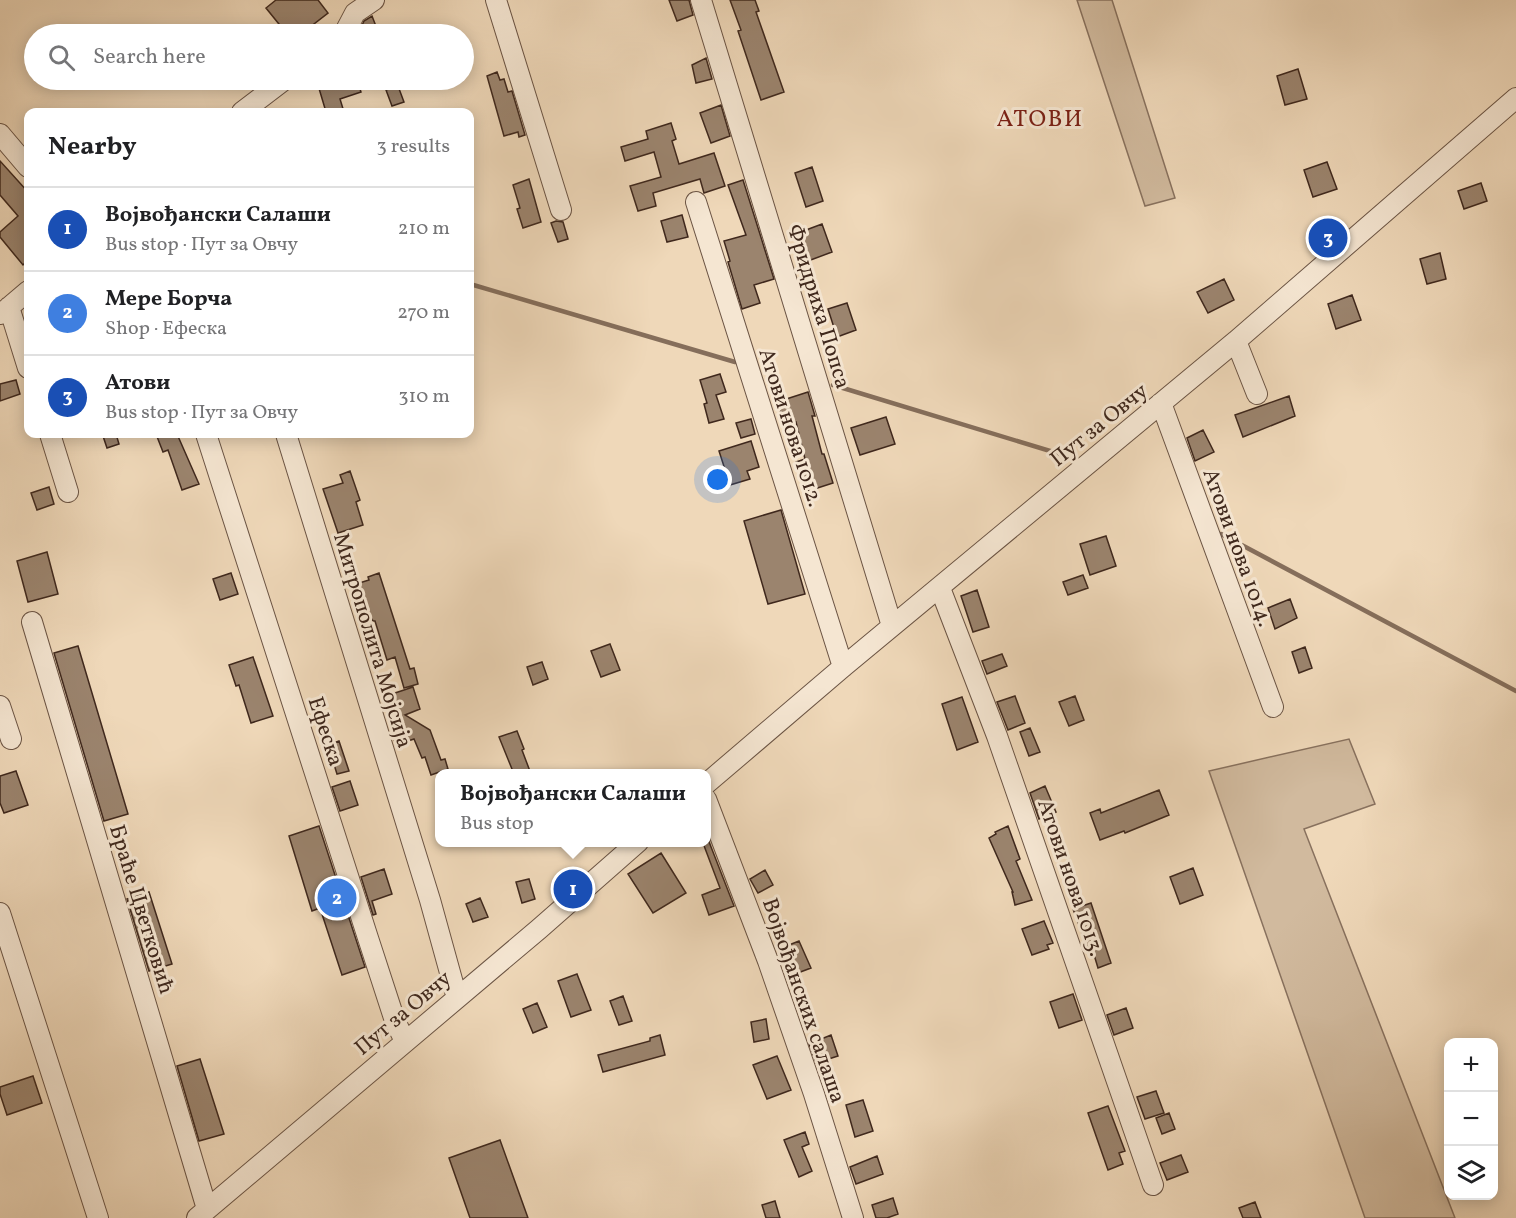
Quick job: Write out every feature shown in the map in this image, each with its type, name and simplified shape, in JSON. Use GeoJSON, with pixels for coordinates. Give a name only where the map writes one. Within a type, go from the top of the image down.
{"type":"FeatureCollection","features":[{"type":"Feature","properties":{"kind":"street"},"geometry":{"type":"LineString","coordinates":[[349,24],[355,13],[374,0]]}},
{"type":"Feature","properties":{"kind":"street"},"geometry":{"type":"LineString","coordinates":[[496,0],[561,210]]}},
{"type":"Feature","properties":{"kind":"street","name":"Фридриха Попса"},"geometry":{"type":"LineString","coordinates":[[701,0],[892,627]]}},
{"type":"Feature","properties":{"kind":"street"},"geometry":{"type":"LineString","coordinates":[[247,108],[271,90]]}},
{"type":"Feature","properties":{"kind":"street","name":"Пут за Овчу"},"geometry":{"type":"LineString","coordinates":[[711,780],[843,667],[1236,341],[1516,98]]}},
{"type":"Feature","properties":{"kind":"street"},"geometry":{"type":"LineString","coordinates":[[0,134],[24,162]]}},
{"type":"Feature","properties":{"kind":"street","name":"Атови нова 1012."},"geometry":{"type":"LineString","coordinates":[[696,202],[843,667]]}},
{"type":"Feature","properties":{"kind":"street"},"geometry":{"type":"LineString","coordinates":[[24,294],[5,311],[24,358]]}},
{"type":"Feature","properties":{"kind":"street"},"geometry":{"type":"LineString","coordinates":[[1236,341],[1257,393]]}},
{"type":"Feature","properties":{"kind":"street","name":"Атови нова 1014."},"geometry":{"type":"LineString","coordinates":[[1161,403],[1273,707]]}},
{"type":"Feature","properties":{"kind":"street"},"geometry":{"type":"LineString","coordinates":[[51,438],[68,492]]}},
{"type":"Feature","properties":{"kind":"street","name":"Ефеска"},"geometry":{"type":"LineString","coordinates":[[207,438],[395,1021],[405,1041]]}},
{"type":"Feature","properties":{"kind":"street","name":"Митрополита Мојсија"},"geometry":{"type":"LineString","coordinates":[[287,438],[430,900],[457,998]]}},
{"type":"Feature","properties":{"kind":"street","name":"Атови нова 1013."},"geometry":{"type":"LineString","coordinates":[[940,588],[997,736],[1153,1185]]}},
{"type":"Feature","properties":{"kind":"street","name":"Браће Цветковић"},"geometry":{"type":"LineString","coordinates":[[32,622],[202,1214]]}},
{"type":"Feature","properties":{"kind":"street"},"geometry":{"type":"LineString","coordinates":[[0,706],[11,739]]}},
{"type":"Feature","properties":{"kind":"street","name":"Војвођанских салаша"},"geometry":{"type":"LineString","coordinates":[[711,812],[768,961],[814,1094],[853,1218]]}},
{"type":"Feature","properties":{"kind":"street","name":"Пут за Овчу"},"geometry":{"type":"LineString","coordinates":[[202,1214],[633,847]]}},
{"type":"Feature","properties":{"kind":"street"},"geometry":{"type":"LineString","coordinates":[[0,913],[98,1218]]}},
{"type":"Feature","properties":{"kind":"shaded area"},"geometry":{"type":"Polygon","coordinates":[[[1077,0],[1112,0],[1175,198],[1145,206],[1077,0]]]}},
{"type":"Feature","properties":{"kind":"shaded area"},"geometry":{"type":"Polygon","coordinates":[[[1349,739],[1375,804],[1304,829],[1444,1190],[1444,1200],[1448,1200],[1455,1218],[1365,1218],[1209,771],[1349,739]]]}},
{"type":"Feature","properties":{"kind":"building"},"geometry":{"type":"Polygon","coordinates":[[[276,0],[318,0],[328,13],[314,24],[279,24],[266,8],[276,0]]]}},
{"type":"Feature","properties":{"kind":"building"},"geometry":{"type":"Polygon","coordinates":[[[669,0],[689,0],[693,15],[677,21],[669,0]]]}},
{"type":"Feature","properties":{"kind":"building"},"geometry":{"type":"Polygon","coordinates":[[[730,0],[755,0],[759,11],[756,12],[784,92],[761,100],[730,0]]]}},
{"type":"Feature","properties":{"kind":"building"},"geometry":{"type":"Polygon","coordinates":[[[372,16],[375,24],[363,24],[372,16]]]}},
{"type":"Feature","properties":{"kind":"building"},"geometry":{"type":"Polygon","coordinates":[[[706,58],[712,79],[696,83],[692,65],[706,58]]]}},
{"type":"Feature","properties":{"kind":"building"},"geometry":{"type":"Polygon","coordinates":[[[1298,69],[1307,99],[1285,105],[1277,76],[1298,69]]]}},
{"type":"Feature","properties":{"kind":"building"},"geometry":{"type":"Polygon","coordinates":[[[497,72],[500,80],[504,79],[508,92],[512,91],[525,135],[519,137],[518,132],[504,136],[487,76],[497,72]]]}},
{"type":"Feature","properties":{"kind":"building"},"geometry":{"type":"Polygon","coordinates":[[[319,90],[360,90],[361,92],[340,99],[343,108],[325,108],[319,90]]]}},
{"type":"Feature","properties":{"kind":"building"},"geometry":{"type":"Polygon","coordinates":[[[386,90],[400,90],[404,102],[392,106],[386,90]]]}},
{"type":"Feature","properties":{"kind":"building"},"geometry":{"type":"Polygon","coordinates":[[[721,105],[730,136],[711,143],[700,113],[721,105]]]}},
{"type":"Feature","properties":{"kind":"building"},"geometry":{"type":"Polygon","coordinates":[[[671,123],[676,139],[672,141],[679,164],[714,153],[725,186],[704,193],[700,179],[653,193],[656,206],[638,211],[630,186],[661,177],[654,152],[625,161],[621,147],[648,139],[646,131],[671,123]]]}},
{"type":"Feature","properties":{"kind":"building"},"geometry":{"type":"Polygon","coordinates":[[[0,161],[24,188],[23,265],[0,237],[0,232],[18,216],[0,195],[0,161]]]}},
{"type":"Feature","properties":{"kind":"building"},"geometry":{"type":"Polygon","coordinates":[[[1327,162],[1337,189],[1313,197],[1304,170],[1327,162]]]}},
{"type":"Feature","properties":{"kind":"building"},"geometry":{"type":"Polygon","coordinates":[[[812,167],[823,201],[806,207],[795,173],[812,167]]]}},
{"type":"Feature","properties":{"kind":"building"},"geometry":{"type":"Polygon","coordinates":[[[529,179],[541,222],[523,228],[513,185],[529,179]]]}},
{"type":"Feature","properties":{"kind":"building"},"geometry":{"type":"Polygon","coordinates":[[[743,180],[774,279],[754,285],[760,303],[742,309],[724,241],[746,235],[728,185],[743,180]]]}},
{"type":"Feature","properties":{"kind":"building"},"geometry":{"type":"Polygon","coordinates":[[[1481,183],[1487,201],[1464,209],[1458,191],[1481,183]]]}},
{"type":"Feature","properties":{"kind":"building"},"geometry":{"type":"Polygon","coordinates":[[[682,215],[688,237],[667,242],[661,221],[682,215]]]}},
{"type":"Feature","properties":{"kind":"building"},"geometry":{"type":"Polygon","coordinates":[[[563,222],[568,239],[558,242],[551,223],[563,222]]]}},
{"type":"Feature","properties":{"kind":"building"},"geometry":{"type":"Polygon","coordinates":[[[822,224],[832,252],[808,261],[798,233],[822,224]]]}},
{"type":"Feature","properties":{"kind":"building"},"geometry":{"type":"Polygon","coordinates":[[[1440,253],[1446,279],[1427,284],[1420,259],[1440,253]]]}},
{"type":"Feature","properties":{"kind":"building"},"geometry":{"type":"Polygon","coordinates":[[[1224,279],[1234,300],[1208,313],[1197,292],[1224,279]]]}},
{"type":"Feature","properties":{"kind":"building"},"geometry":{"type":"Polygon","coordinates":[[[1352,295],[1361,320],[1336,329],[1328,304],[1352,295]]]}},
{"type":"Feature","properties":{"kind":"building"},"geometry":{"type":"Polygon","coordinates":[[[847,303],[856,330],[837,337],[828,309],[847,303]]]}},
{"type":"Feature","properties":{"kind":"building"},"geometry":{"type":"Polygon","coordinates":[[[720,374],[726,392],[716,395],[724,419],[709,423],[704,404],[707,403],[700,380],[720,374]]]}},
{"type":"Feature","properties":{"kind":"building"},"geometry":{"type":"Polygon","coordinates":[[[16,380],[20,394],[0,401],[0,384],[16,380]]]}},
{"type":"Feature","properties":{"kind":"building"},"geometry":{"type":"Polygon","coordinates":[[[808,392],[822,454],[824,454],[833,483],[805,492],[796,462],[805,459],[796,422],[785,425],[777,402],[808,392]]]}},
{"type":"Feature","properties":{"kind":"building"},"geometry":{"type":"Polygon","coordinates":[[[1289,396],[1295,416],[1243,437],[1235,415],[1289,396]]]}},
{"type":"Feature","properties":{"kind":"building"},"geometry":{"type":"Polygon","coordinates":[[[886,417],[895,444],[860,455],[851,428],[886,417]]]}},
{"type":"Feature","properties":{"kind":"building"},"geometry":{"type":"Polygon","coordinates":[[[751,419],[755,434],[741,438],[736,423],[751,419]]]}},
{"type":"Feature","properties":{"kind":"building"},"geometry":{"type":"Polygon","coordinates":[[[1203,430],[1214,452],[1195,461],[1187,438],[1203,430]]]}},
{"type":"Feature","properties":{"kind":"building"},"geometry":{"type":"Polygon","coordinates":[[[104,438],[117,438],[119,444],[107,448],[104,438]]]}},
{"type":"Feature","properties":{"kind":"building"},"geometry":{"type":"Polygon","coordinates":[[[158,438],[179,438],[199,484],[182,490],[168,450],[163,452],[158,438]]]}},
{"type":"Feature","properties":{"kind":"building"},"geometry":{"type":"Polygon","coordinates":[[[751,441],[759,467],[747,471],[750,479],[730,485],[719,451],[751,441]]]}},
{"type":"Feature","properties":{"kind":"building"},"geometry":{"type":"Polygon","coordinates":[[[350,471],[360,500],[356,502],[363,525],[338,533],[323,489],[343,483],[340,475],[350,471]]]}},
{"type":"Feature","properties":{"kind":"building"},"geometry":{"type":"Polygon","coordinates":[[[49,487],[54,504],[37,510],[31,493],[49,487]]]}},
{"type":"Feature","properties":{"kind":"building"},"geometry":{"type":"Polygon","coordinates":[[[781,510],[805,594],[768,604],[744,521],[781,510]]]}},
{"type":"Feature","properties":{"kind":"building"},"geometry":{"type":"Polygon","coordinates":[[[1106,536],[1116,566],[1090,575],[1080,544],[1106,536]]]}},
{"type":"Feature","properties":{"kind":"building"},"geometry":{"type":"Polygon","coordinates":[[[47,552],[58,594],[28,602],[17,561],[47,552]]]}},
{"type":"Feature","properties":{"kind":"building"},"geometry":{"type":"Polygon","coordinates":[[[231,573],[238,594],[220,600],[213,579],[231,573]]]}},
{"type":"Feature","properties":{"kind":"building"},"geometry":{"type":"Polygon","coordinates":[[[379,573],[410,669],[414,668],[418,684],[404,688],[395,657],[387,660],[375,621],[371,617],[364,619],[359,601],[361,601],[356,584],[369,580],[368,577],[379,573]]]}},
{"type":"Feature","properties":{"kind":"building"},"geometry":{"type":"Polygon","coordinates":[[[1083,575],[1088,588],[1068,595],[1063,582],[1083,575]]]}},
{"type":"Feature","properties":{"kind":"building"},"geometry":{"type":"Polygon","coordinates":[[[977,590],[989,627],[973,632],[961,596],[977,590]]]}},
{"type":"Feature","properties":{"kind":"building"},"geometry":{"type":"Polygon","coordinates":[[[1290,599],[1297,618],[1275,629],[1268,608],[1290,599]]]}},
{"type":"Feature","properties":{"kind":"building"},"geometry":{"type":"Polygon","coordinates":[[[610,644],[620,670],[601,677],[591,651],[610,644]]]}},
{"type":"Feature","properties":{"kind":"building"},"geometry":{"type":"Polygon","coordinates":[[[78,646],[128,814],[104,821],[54,653],[78,646]]]}},
{"type":"Feature","properties":{"kind":"building"},"geometry":{"type":"Polygon","coordinates":[[[1305,647],[1312,668],[1299,673],[1292,652],[1305,647]]]}},
{"type":"Feature","properties":{"kind":"building"},"geometry":{"type":"Polygon","coordinates":[[[1002,654],[1007,666],[987,674],[982,661],[1002,654]]]}},
{"type":"Feature","properties":{"kind":"building"},"geometry":{"type":"Polygon","coordinates":[[[253,657],[273,716],[251,723],[239,685],[236,686],[229,665],[253,657]]]}},
{"type":"Feature","properties":{"kind":"building"},"geometry":{"type":"Polygon","coordinates":[[[542,662],[548,679],[533,685],[527,667],[542,662]]]}},
{"type":"Feature","properties":{"kind":"building"},"geometry":{"type":"Polygon","coordinates":[[[413,687],[420,709],[405,715],[430,730],[441,760],[445,759],[448,769],[435,769],[435,774],[431,775],[425,757],[422,758],[414,739],[396,745],[392,734],[404,730],[392,694],[413,687]]]}},
{"type":"Feature","properties":{"kind":"building"},"geometry":{"type":"Polygon","coordinates":[[[1015,696],[1025,723],[1008,730],[997,702],[1015,696]]]}},
{"type":"Feature","properties":{"kind":"building"},"geometry":{"type":"Polygon","coordinates":[[[1075,696],[1084,720],[1069,726],[1059,702],[1075,696]]]}},
{"type":"Feature","properties":{"kind":"building"},"geometry":{"type":"Polygon","coordinates":[[[962,697],[978,742],[957,750],[942,704],[962,697]]]}},
{"type":"Feature","properties":{"kind":"building"},"geometry":{"type":"Polygon","coordinates":[[[1030,728],[1040,752],[1029,756],[1020,732],[1030,728]]]}},
{"type":"Feature","properties":{"kind":"building"},"geometry":{"type":"Polygon","coordinates":[[[517,731],[529,769],[512,769],[499,737],[517,731]]]}},
{"type":"Feature","properties":{"kind":"building"},"geometry":{"type":"Polygon","coordinates":[[[339,741],[349,771],[337,774],[328,745],[339,741]]]}},
{"type":"Feature","properties":{"kind":"building"},"geometry":{"type":"Polygon","coordinates":[[[16,771],[28,805],[4,813],[0,803],[0,776],[16,771]]]}},
{"type":"Feature","properties":{"kind":"building"},"geometry":{"type":"Polygon","coordinates":[[[350,781],[358,805],[340,811],[332,787],[350,781]]]}},
{"type":"Feature","properties":{"kind":"building"},"geometry":{"type":"Polygon","coordinates":[[[1045,786],[1056,812],[1039,819],[1030,793],[1045,786]]]}},
{"type":"Feature","properties":{"kind":"building"},"geometry":{"type":"Polygon","coordinates":[[[1159,790],[1169,815],[1125,833],[1124,831],[1100,840],[1090,813],[1100,809],[1101,813],[1159,790]]]}},
{"type":"Feature","properties":{"kind":"building"},"geometry":{"type":"Polygon","coordinates":[[[319,826],[365,967],[342,975],[320,908],[312,911],[289,836],[319,826]]]}},
{"type":"Feature","properties":{"kind":"building"},"geometry":{"type":"Polygon","coordinates":[[[1008,826],[1020,859],[1016,861],[1032,900],[1015,905],[1013,892],[989,838],[996,834],[995,832],[1008,826]]]}},
{"type":"Feature","properties":{"kind":"building"},"geometry":{"type":"Polygon","coordinates":[[[705,847],[711,847],[734,906],[709,915],[702,895],[720,888],[705,847]]]}},
{"type":"Feature","properties":{"kind":"building"},"geometry":{"type":"Polygon","coordinates":[[[661,853],[686,893],[653,913],[628,874],[661,853]]]}},
{"type":"Feature","properties":{"kind":"building"},"geometry":{"type":"Polygon","coordinates":[[[1193,868],[1203,895],[1180,904],[1170,877],[1193,868]]]}},
{"type":"Feature","properties":{"kind":"building"},"geometry":{"type":"Polygon","coordinates":[[[384,869],[392,894],[372,901],[376,914],[373,915],[361,877],[384,869]]]}},
{"type":"Feature","properties":{"kind":"building"},"geometry":{"type":"Polygon","coordinates":[[[765,870],[773,885],[758,893],[750,879],[765,870]]]}},
{"type":"Feature","properties":{"kind":"building"},"geometry":{"type":"Polygon","coordinates":[[[529,879],[535,899],[522,903],[516,882],[529,879]]]}},
{"type":"Feature","properties":{"kind":"building"},"geometry":{"type":"Polygon","coordinates":[[[149,892],[172,964],[149,971],[127,899],[149,892]]]}},
{"type":"Feature","properties":{"kind":"building"},"geometry":{"type":"Polygon","coordinates":[[[480,898],[488,917],[473,922],[466,904],[480,898]]]}},
{"type":"Feature","properties":{"kind":"building"},"geometry":{"type":"Polygon","coordinates":[[[1091,903],[1111,963],[1098,968],[1092,948],[1088,949],[1073,909],[1091,903]]]}},
{"type":"Feature","properties":{"kind":"building"},"geometry":{"type":"Polygon","coordinates":[[[1044,921],[1053,943],[1047,945],[1049,949],[1032,955],[1022,929],[1044,921]]]}},
{"type":"Feature","properties":{"kind":"building"},"geometry":{"type":"Polygon","coordinates":[[[799,941],[811,968],[795,974],[784,947],[799,941]]]}},
{"type":"Feature","properties":{"kind":"building"},"geometry":{"type":"Polygon","coordinates":[[[577,974],[591,1010],[571,1017],[558,981],[577,974]]]}},
{"type":"Feature","properties":{"kind":"building"},"geometry":{"type":"Polygon","coordinates":[[[1073,994],[1082,1020],[1059,1028],[1050,1002],[1073,994]]]}},
{"type":"Feature","properties":{"kind":"building"},"geometry":{"type":"Polygon","coordinates":[[[623,996],[632,1021],[619,1025],[610,1001],[623,996]]]}},
{"type":"Feature","properties":{"kind":"building"},"geometry":{"type":"Polygon","coordinates":[[[537,1003],[547,1027],[533,1033],[523,1009],[537,1003]]]}},
{"type":"Feature","properties":{"kind":"building"},"geometry":{"type":"Polygon","coordinates":[[[1126,1008],[1133,1028],[1114,1035],[1107,1015],[1126,1008]]]}},
{"type":"Feature","properties":{"kind":"building"},"geometry":{"type":"Polygon","coordinates":[[[766,1019],[769,1039],[754,1042],[751,1022],[766,1019]]]}},
{"type":"Feature","properties":{"kind":"building"},"geometry":{"type":"Polygon","coordinates":[[[660,1035],[665,1055],[603,1072],[598,1055],[650,1041],[650,1038],[660,1035]]]}},
{"type":"Feature","properties":{"kind":"building"},"geometry":{"type":"Polygon","coordinates":[[[831,1035],[838,1056],[816,1063],[809,1044],[831,1035]]]}},
{"type":"Feature","properties":{"kind":"building"},"geometry":{"type":"Polygon","coordinates":[[[777,1056],[791,1090],[767,1099],[753,1065],[777,1056]]]}},
{"type":"Feature","properties":{"kind":"building"},"geometry":{"type":"Polygon","coordinates":[[[200,1059],[224,1134],[199,1141],[177,1066],[200,1059]]]}},
{"type":"Feature","properties":{"kind":"building"},"geometry":{"type":"Polygon","coordinates":[[[33,1076],[42,1103],[7,1115],[0,1087],[33,1076]]]}},
{"type":"Feature","properties":{"kind":"building"},"geometry":{"type":"Polygon","coordinates":[[[1156,1091],[1164,1113],[1145,1119],[1137,1097],[1156,1091]]]}},
{"type":"Feature","properties":{"kind":"building"},"geometry":{"type":"Polygon","coordinates":[[[863,1100],[873,1131],[855,1137],[846,1105],[863,1100]]]}},
{"type":"Feature","properties":{"kind":"building"},"geometry":{"type":"Polygon","coordinates":[[[1108,1106],[1125,1151],[1119,1153],[1123,1164],[1108,1170],[1088,1113],[1108,1106]]]}},
{"type":"Feature","properties":{"kind":"building"},"geometry":{"type":"Polygon","coordinates":[[[1169,1113],[1175,1129],[1162,1134],[1156,1118],[1169,1113]]]}},
{"type":"Feature","properties":{"kind":"building"},"geometry":{"type":"Polygon","coordinates":[[[805,1132],[809,1144],[802,1147],[812,1171],[799,1177],[784,1140],[805,1132]]]}},
{"type":"Feature","properties":{"kind":"building"},"geometry":{"type":"Polygon","coordinates":[[[500,1140],[528,1218],[470,1218],[449,1158],[500,1140]]]}},
{"type":"Feature","properties":{"kind":"building"},"geometry":{"type":"Polygon","coordinates":[[[1181,1155],[1188,1172],[1167,1180],[1160,1163],[1181,1155]]]}},
{"type":"Feature","properties":{"kind":"building"},"geometry":{"type":"Polygon","coordinates":[[[877,1156],[883,1174],[856,1184],[850,1167],[877,1156]]]}},
{"type":"Feature","properties":{"kind":"building"},"geometry":{"type":"Polygon","coordinates":[[[893,1198],[898,1214],[887,1218],[876,1218],[872,1205],[893,1198]]]}},
{"type":"Feature","properties":{"kind":"building"},"geometry":{"type":"Polygon","coordinates":[[[775,1201],[780,1218],[766,1218],[762,1205],[775,1201]]]}},
{"type":"Feature","properties":{"kind":"building"},"geometry":{"type":"Polygon","coordinates":[[[1255,1202],[1261,1218],[1243,1218],[1239,1208],[1255,1202]]]}},
{"type":"Feature","properties":{"kind":"waterway"},"geometry":{"type":"LineString","coordinates":[[474,285],[735,362]]}},
{"type":"Feature","properties":{"kind":"waterway"},"geometry":{"type":"LineString","coordinates":[[833,385],[1060,454]]}},
{"type":"Feature","properties":{"kind":"waterway"},"geometry":{"type":"LineString","coordinates":[[1221,534],[1516,691]]}},
{"type":"Feature","properties":{"kind":"place","name":"Атови"},"geometry":{"type":"Point","coordinates":[1328,238]}},
{"type":"Feature","properties":{"kind":"place","name":"Војвођански Салаши"},"geometry":{"type":"Point","coordinates":[573,889]}},
{"type":"Feature","properties":{"kind":"place","name":"Мере Борча"},"geometry":{"type":"Point","coordinates":[337,898]}},
{"type":"Feature","properties":{"kind":"district","name":"АТОВИ"},"geometry":{"type":"Point","coordinates":[1040,118]}}]}
